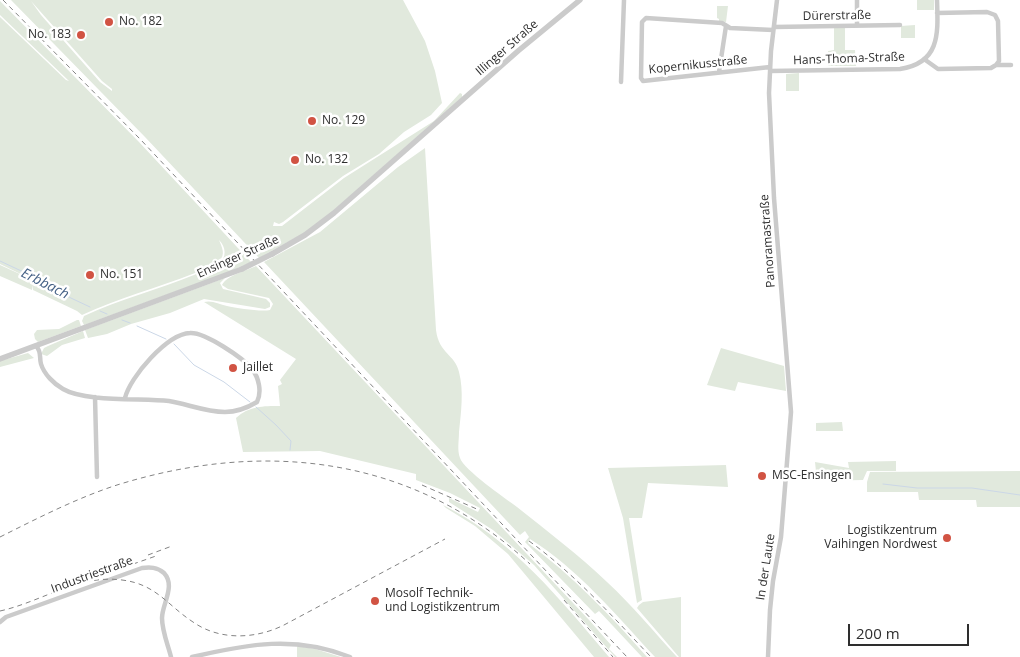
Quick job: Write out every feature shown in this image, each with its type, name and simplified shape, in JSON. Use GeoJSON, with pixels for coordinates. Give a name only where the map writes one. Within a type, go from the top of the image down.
{"type":"FeatureCollection","features":[{"type":"Feature","properties":{"kind":"street","name":"Illinger Straße"},"geometry":{"type":"LineString","coordinates":[[448,113],[518,51],[580,0]]}},
{"type":"Feature","properties":{"kind":"street"},"geometry":{"type":"LineString","coordinates":[[621,82],[624,0]]}},
{"type":"Feature","properties":{"kind":"street","name":"Panoramastraße"},"geometry":{"type":"LineString","coordinates":[[777,0],[769,93],[774,198],[791,412],[786,481]]}},
{"type":"Feature","properties":{"kind":"street"},"geometry":{"type":"LineString","coordinates":[[857,0],[857,25]]}},
{"type":"Feature","properties":{"kind":"street"},"geometry":{"type":"LineString","coordinates":[[937,0],[936,40],[931,51],[924,59],[933,66],[943,69],[988,68],[996,65],[1011,65]]}},
{"type":"Feature","properties":{"kind":"street"},"geometry":{"type":"LineString","coordinates":[[938,13],[987,12],[995,15],[998,21],[999,58],[996,65]]}},
{"type":"Feature","properties":{"kind":"street","name":"Kopernikusstraße"},"geometry":{"type":"LineString","coordinates":[[770,69],[719,72],[643,81],[641,78],[642,22],[646,18],[722,23],[726,26],[774,29]]}},
{"type":"Feature","properties":{"kind":"street","name":"Dürerstraße"},"geometry":{"type":"LineString","coordinates":[[774,29],[900,25]]}},
{"type":"Feature","properties":{"kind":"street"},"geometry":{"type":"LineString","coordinates":[[719,72],[726,26]]}},
{"type":"Feature","properties":{"kind":"street","name":"Hans-Thoma-Straße"},"geometry":{"type":"LineString","coordinates":[[770,69],[900,69],[912,67],[924,59]]}},
{"type":"Feature","properties":{"kind":"street","name":"Ensinger Straße"},"geometry":{"type":"LineString","coordinates":[[0,359],[242,269],[272,254],[305,235],[334,213],[448,113]]}},
{"type":"Feature","properties":{"kind":"street"},"geometry":{"type":"LineString","coordinates":[[36,346],[36,351],[46,373],[62,389],[76,394],[170,402],[224,412],[245,408],[254,404],[259,399],[260,389],[257,379],[249,366],[202,335],[191,333],[179,336],[154,354],[129,385],[125,398]]}},
{"type":"Feature","properties":{"kind":"street"},"geometry":{"type":"LineString","coordinates":[[95,397],[97,476]]}},
{"type":"Feature","properties":{"kind":"street","name":"In der Laute"},"geometry":{"type":"LineString","coordinates":[[768,657],[771,600],[781,537],[786,481]]}},
{"type":"Feature","properties":{"kind":"street","name":"Industriestraße"},"geometry":{"type":"LineString","coordinates":[[1,621],[142,568],[156,568],[169,581],[168,596],[162,618],[171,657]]}},
{"type":"Feature","properties":{"kind":"street"},"geometry":{"type":"LineString","coordinates":[[192,657],[254,644],[273,643],[302,644],[332,650],[350,657]]}},
{"type":"Feature","properties":{"kind":"shaded area"},"geometry":{"type":"Polygon","coordinates":[[[11,0],[403,0],[425,41],[435,71],[442,103],[431,115],[404,132],[379,154],[343,176],[283,222],[279,224],[274,222],[273,226],[282,226],[344,178],[434,121],[460,93],[462,94],[462,97],[333,211],[304,233],[259,258],[145,137],[11,0]],[[31,1],[100,82],[112,91],[31,1]]]}},
{"type":"Feature","properties":{"kind":"shaded area"},"geometry":{"type":"Polygon","coordinates":[[[917,0],[934,0],[934,10],[917,10],[917,0]]]}},
{"type":"Feature","properties":{"kind":"shaded area"},"geometry":{"type":"Polygon","coordinates":[[[0,1],[139,142],[251,262],[84,325],[82,321],[84,316],[216,266],[222,261],[225,252],[223,246],[219,240],[223,251],[222,256],[211,267],[82,315],[33,290],[33,285],[32,290],[0,276],[0,265],[33,280],[0,264],[0,17],[69,81],[0,15],[0,1]]]}},
{"type":"Feature","properties":{"kind":"shaded area"},"geometry":{"type":"Polygon","coordinates":[[[717,6],[728,6],[726,22],[719,21],[717,18],[717,6]]]}},
{"type":"Feature","properties":{"kind":"shaded area"},"geometry":{"type":"Polygon","coordinates":[[[915,25],[915,38],[901,38],[901,26],[915,25]]]}},
{"type":"Feature","properties":{"kind":"shaded area"},"geometry":{"type":"Polygon","coordinates":[[[834,28],[845,28],[845,50],[855,50],[856,66],[828,66],[828,51],[834,50],[834,28]]]}},
{"type":"Feature","properties":{"kind":"shaded area"},"geometry":{"type":"Polygon","coordinates":[[[799,73],[799,91],[786,91],[786,74],[799,73]]]}},
{"type":"Feature","properties":{"kind":"shaded area"},"geometry":{"type":"Polygon","coordinates":[[[425,148],[436,330],[440,344],[457,366],[461,379],[462,402],[458,445],[460,458],[477,476],[596,572],[625,600],[677,657],[655,657],[612,610],[580,579],[564,564],[530,539],[528,543],[590,597],[647,657],[642,657],[599,611],[595,614],[525,542],[529,537],[525,531],[520,535],[264,262],[320,232],[398,167],[425,148]]]}},
{"type":"Feature","properties":{"kind":"shaded area"},"geometry":{"type":"Polygon","coordinates":[[[256,266],[590,621],[611,645],[609,649],[617,657],[615,657],[534,565],[493,530],[449,502],[449,498],[478,512],[480,508],[450,493],[416,480],[416,474],[320,451],[243,452],[236,418],[251,409],[280,406],[278,386],[282,384],[280,380],[296,359],[204,302],[213,302],[249,310],[270,310],[273,304],[269,298],[228,289],[222,285],[232,276],[256,266]]]}},
{"type":"Feature","properties":{"kind":"shaded area"},"geometry":{"type":"Polygon","coordinates":[[[225,278],[220,283],[223,289],[266,299],[270,303],[270,307],[265,309],[204,299],[170,313],[131,324],[107,334],[88,338],[85,330],[225,278]]]}},
{"type":"Feature","properties":{"kind":"shaded area"},"geometry":{"type":"Polygon","coordinates":[[[79,320],[81,326],[38,342],[35,339],[34,334],[37,330],[59,329],[79,320]]]}},
{"type":"Feature","properties":{"kind":"shaded area"},"geometry":{"type":"Polygon","coordinates":[[[83,331],[85,338],[62,345],[47,356],[41,354],[44,348],[83,331]]]}},
{"type":"Feature","properties":{"kind":"shaded area"},"geometry":{"type":"Polygon","coordinates":[[[721,348],[784,366],[786,391],[738,382],[735,391],[707,385],[721,348]]]}},
{"type":"Feature","properties":{"kind":"shaded area"},"geometry":{"type":"Polygon","coordinates":[[[28,353],[34,358],[0,367],[0,361],[28,353]]]}},
{"type":"Feature","properties":{"kind":"shaded area"},"geometry":{"type":"Polygon","coordinates":[[[842,422],[843,431],[816,431],[816,423],[842,422]]]}},
{"type":"Feature","properties":{"kind":"shaded area"},"geometry":{"type":"Polygon","coordinates":[[[896,461],[896,471],[867,471],[863,480],[817,481],[815,462],[849,468],[848,462],[896,461]]]}},
{"type":"Feature","properties":{"kind":"shaded area"},"geometry":{"type":"Polygon","coordinates":[[[726,465],[728,487],[648,483],[642,518],[629,518],[642,600],[637,603],[623,518],[608,468],[726,465]]]}},
{"type":"Feature","properties":{"kind":"shaded area"},"geometry":{"type":"Polygon","coordinates":[[[1020,471],[1020,507],[977,507],[976,500],[919,500],[918,492],[867,492],[870,472],[1020,471]]]}},
{"type":"Feature","properties":{"kind":"shaded area"},"geometry":{"type":"Polygon","coordinates":[[[443,505],[491,535],[534,572],[609,657],[594,657],[508,554],[475,526],[443,505]]]}},
{"type":"Feature","properties":{"kind":"shaded area"},"geometry":{"type":"Polygon","coordinates":[[[681,597],[681,657],[679,657],[637,608],[643,602],[681,597]]]}},
{"type":"Feature","properties":{"kind":"shaded area"},"geometry":{"type":"Polygon","coordinates":[[[297,646],[315,649],[341,657],[297,657],[297,646]]]}},
{"type":"Feature","properties":{"kind":"waterway","name":"Erbbach"},"geometry":{"type":"LineString","coordinates":[[0,261],[47,283],[56,291],[90,307]]}},
{"type":"Feature","properties":{"kind":"waterway","name":"Erbbach"},"geometry":{"type":"LineString","coordinates":[[100,311],[107,314]]}},
{"type":"Feature","properties":{"kind":"waterway","name":"Erbbach"},"geometry":{"type":"LineString","coordinates":[[122,320],[130,323]]}},
{"type":"Feature","properties":{"kind":"waterway","name":"Erbbach"},"geometry":{"type":"LineString","coordinates":[[137,326],[166,339]]}},
{"type":"Feature","properties":{"kind":"waterway","name":"Erbbach"},"geometry":{"type":"LineString","coordinates":[[174,344],[194,365],[224,382],[250,402]]}},
{"type":"Feature","properties":{"kind":"waterway","name":"Erbbach"},"geometry":{"type":"LineString","coordinates":[[256,407],[291,441],[290,450]]}},
{"type":"Feature","properties":{"kind":"waterway"},"geometry":{"type":"LineString","coordinates":[[883,484],[917,488],[972,488],[1020,495]]}},
{"type":"Feature","properties":{"kind":"railway"},"geometry":{"type":"LineString","coordinates":[[3,0],[141,140],[627,657]]}},
{"type":"Feature","properties":{"kind":"railway"},"geometry":{"type":"LineString","coordinates":[[0,537],[72,502],[117,485],[172,471],[228,463],[282,461],[335,467],[387,479],[437,500],[485,528],[530,564]]}},
{"type":"Feature","properties":{"kind":"railway"},"geometry":{"type":"LineString","coordinates":[[422,485],[479,510]]}},
{"type":"Feature","properties":{"kind":"railway"},"geometry":{"type":"LineString","coordinates":[[0,611],[75,585],[106,579],[122,580],[134,582],[153,591],[193,622],[204,628],[226,635],[250,635],[273,630],[284,625],[445,539]]}},
{"type":"Feature","properties":{"kind":"railway"},"geometry":{"type":"LineString","coordinates":[[529,541],[578,581],[651,657]]}},
{"type":"Feature","properties":{"kind":"railway"},"geometry":{"type":"LineString","coordinates":[[148,555],[172,546]]}},
{"type":"Feature","properties":{"kind":"railway"},"geometry":{"type":"LineString","coordinates":[[99,576],[156,556]]}},
{"type":"Feature","properties":{"kind":"railway"},"geometry":{"type":"LineString","coordinates":[[564,600],[613,657]]}},
{"type":"Feature","properties":{"kind":"place","name":"No. 182"},"geometry":{"type":"Point","coordinates":[109,22]}},
{"type":"Feature","properties":{"kind":"place","name":"No. 183"},"geometry":{"type":"Point","coordinates":[81,35]}},
{"type":"Feature","properties":{"kind":"place","name":"No. 129"},"geometry":{"type":"Point","coordinates":[312,121]}},
{"type":"Feature","properties":{"kind":"place","name":"No. 132"},"geometry":{"type":"Point","coordinates":[295,160]}},
{"type":"Feature","properties":{"kind":"place","name":"No. 151"},"geometry":{"type":"Point","coordinates":[90,275]}},
{"type":"Feature","properties":{"kind":"place","name":"Jaillet"},"geometry":{"type":"Point","coordinates":[233,368]}},
{"type":"Feature","properties":{"kind":"place","name":"MSC-Ensingen"},"geometry":{"type":"Point","coordinates":[762,476]}},
{"type":"Feature","properties":{"kind":"place","name":"Logistikzentrum Vaihingen Nordwest"},"geometry":{"type":"Point","coordinates":[947,538]}},
{"type":"Feature","properties":{"kind":"place","name":"Mosolf Technik- und Logistikzentrum"},"geometry":{"type":"Point","coordinates":[375,601]}}]}
